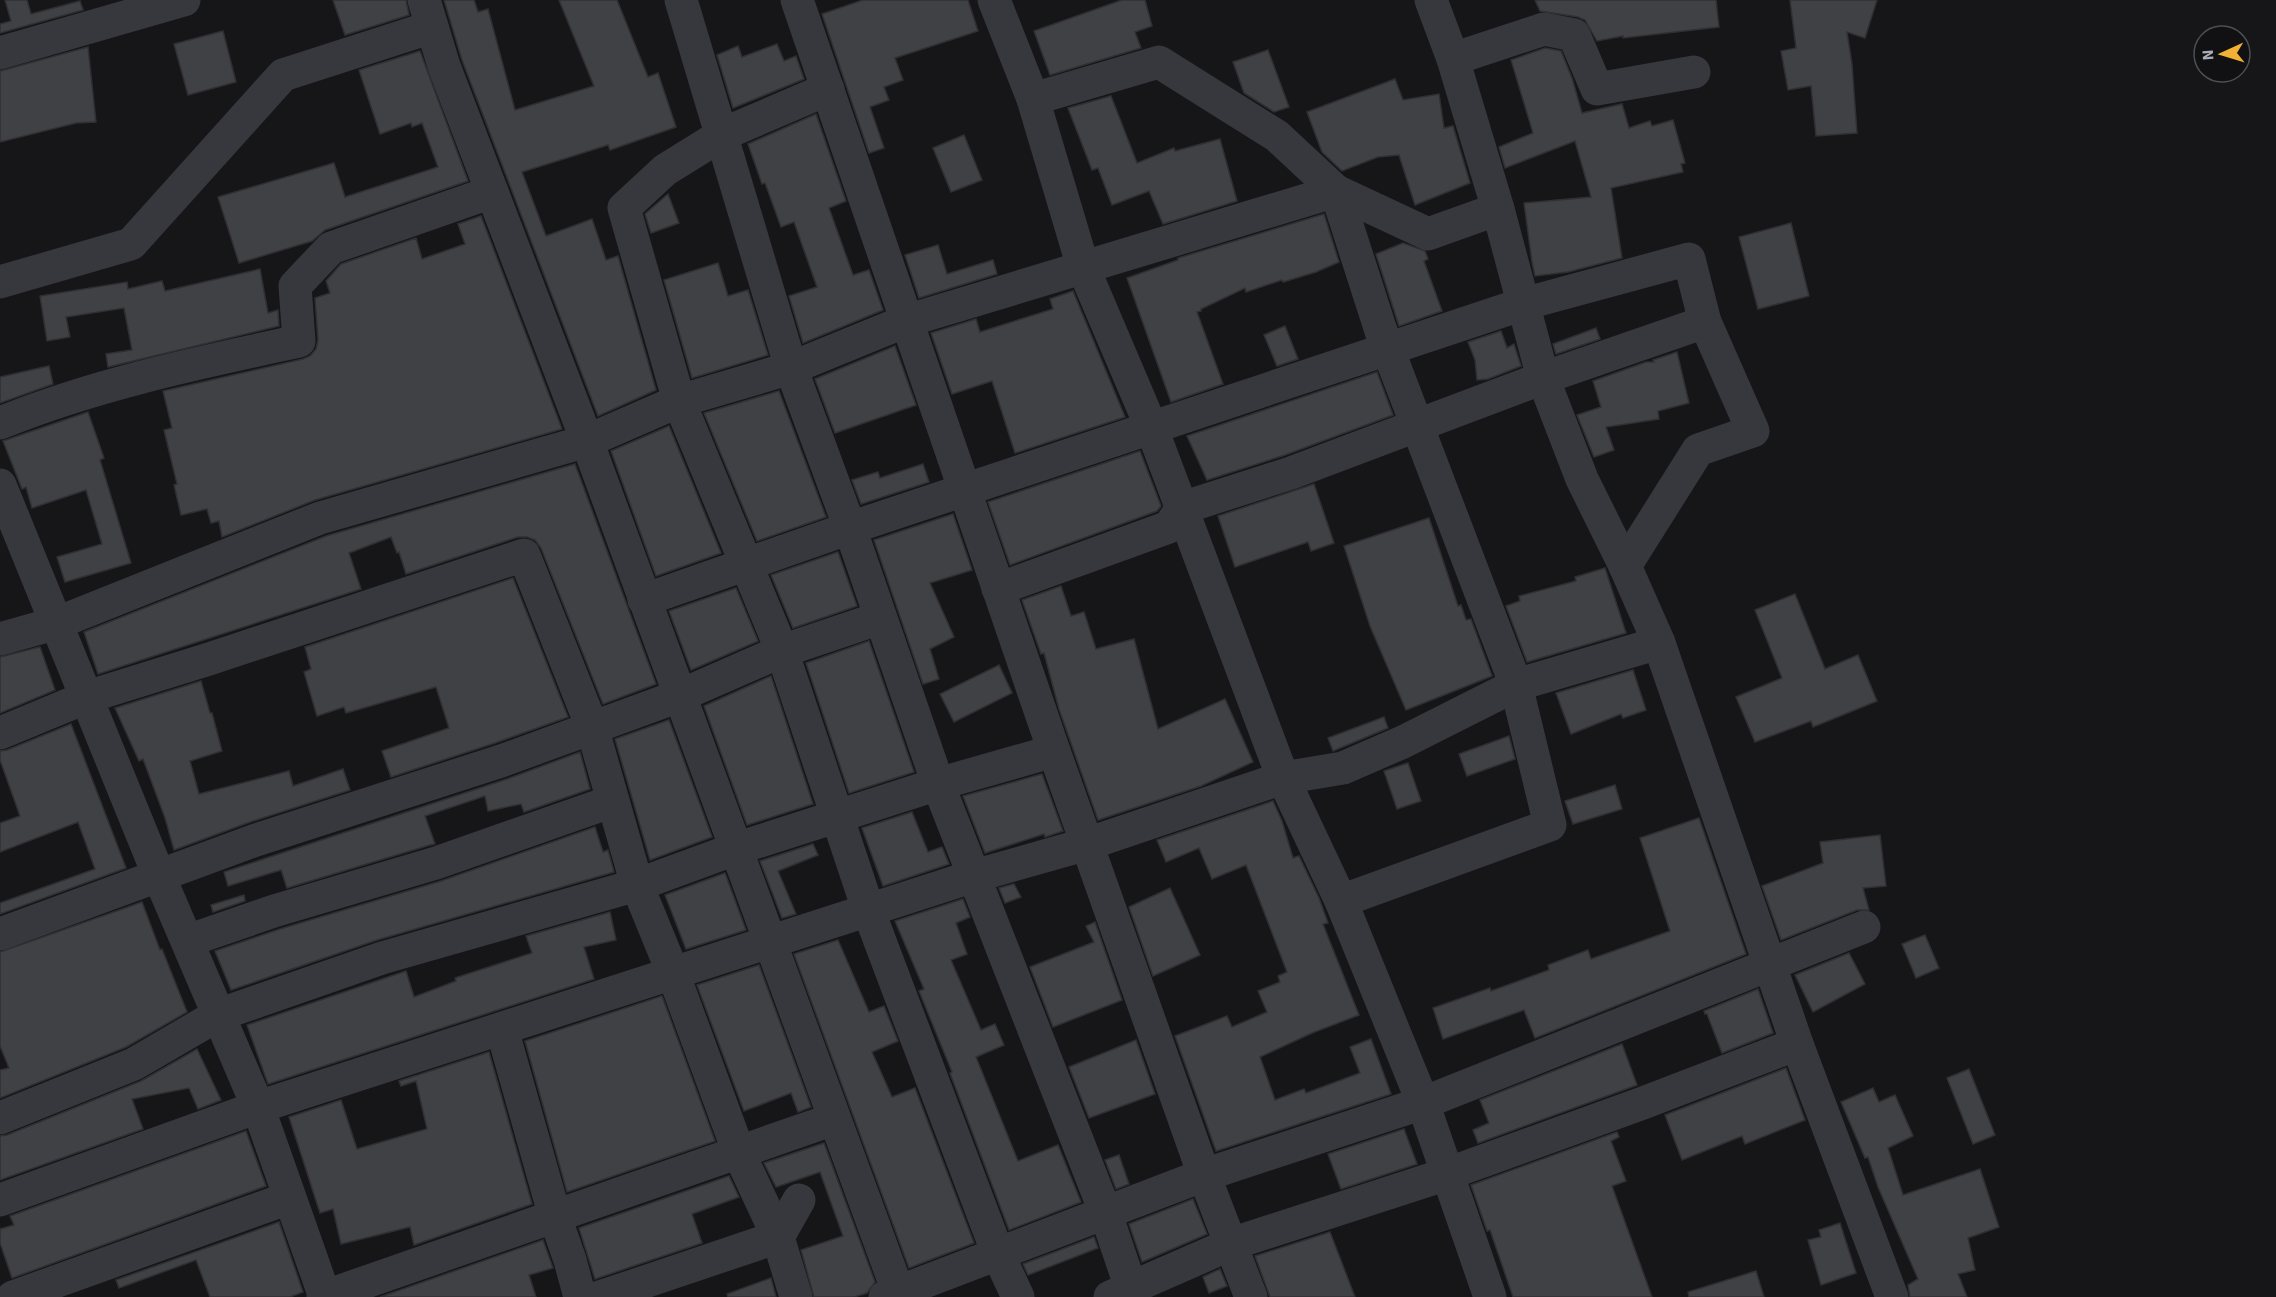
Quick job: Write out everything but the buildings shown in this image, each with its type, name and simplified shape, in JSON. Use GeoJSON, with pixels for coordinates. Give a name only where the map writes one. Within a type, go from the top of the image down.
{"type":"FeatureCollection","features":[{"type":"Feature","properties":{"kind":"street"},"geometry":{"type":"LineString","coordinates":[[681,0],[723,134],[791,368],[850,528],[938,784],[1106,1214],[1125,1294],[1231,1244],[1447,1174],[1797,1044]]}},
{"type":"Feature","properties":{"kind":"street"},"geometry":{"type":"LineString","coordinates":[[796,0],[1054,751],[1204,1175],[1251,1297]]}},
{"type":"Feature","properties":{"kind":"street"},"geometry":{"type":"LineString","coordinates":[[994,0],[1033,99],[1083,267],[1152,429],[1282,778],[1341,901],[1423,1103],[1490,1297]]}},
{"type":"Feature","properties":{"kind":"street"},"geometry":{"type":"LineString","coordinates":[[1431,0],[1452,59],[1498,209],[1543,378],[1582,479],[1625,566],[1659,643],[1881,1294]]}},
{"type":"Feature","properties":{"kind":"street"},"geometry":{"type":"LineString","coordinates":[[0,53],[167,3]]}},
{"type":"Feature","properties":{"kind":"street"},"geometry":{"type":"LineString","coordinates":[[0,282],[131,244],[283,75],[428,13],[444,66],[587,441],[834,1119],[894,1296],[1204,1175],[1423,1103],[1864,927]]}},
{"type":"Feature","properties":{"kind":"street"},"geometry":{"type":"LineString","coordinates":[[1452,59],[1544,29],[1574,35],[1597,89],[1694,72]]}},
{"type":"Feature","properties":{"kind":"street"},"geometry":{"type":"LineString","coordinates":[[1033,99],[1159,62],[1277,136],[1336,191],[1428,234],[1498,209]]}},
{"type":"Feature","properties":{"kind":"street"},"geometry":{"type":"LineString","coordinates":[[828,89],[723,134],[665,171],[624,208],[679,402],[782,651],[868,912],[998,1254],[1018,1297]]}},
{"type":"Feature","properties":{"kind":"street"},"geometry":{"type":"LineString","coordinates":[[0,639],[57,623],[320,518],[587,441],[679,402],[791,368],[906,321],[1336,191]]}},
{"type":"Feature","properties":{"kind":"street"},"geometry":{"type":"LineString","coordinates":[[1336,191],[1388,350],[1516,686],[1550,825],[1341,901]]}},
{"type":"Feature","properties":{"kind":"street"},"geometry":{"type":"LineString","coordinates":[[0,423],[36,408],[155,372],[299,341],[295,286],[331,248],[492,192]]}},
{"type":"Feature","properties":{"kind":"street"},"geometry":{"type":"LineString","coordinates":[[645,600],[850,528],[1523,304],[1689,259],[1705,322],[1753,431],[1698,450],[1625,566]]}},
{"type":"Feature","properties":{"kind":"street"},"geometry":{"type":"LineString","coordinates":[[998,589],[1169,527],[1182,508],[1291,472],[1543,378],[1705,322]]}},
{"type":"Feature","properties":{"kind":"street"},"geometry":{"type":"LineString","coordinates":[[0,485],[159,876],[258,1107],[324,1297],[834,1119]]}},
{"type":"Feature","properties":{"kind":"street"},"geometry":{"type":"LineString","coordinates":[[0,733],[87,697],[524,555],[592,727],[637,885],[673,973],[739,1153],[778,1237],[796,1297]]}},
{"type":"Feature","properties":{"kind":"street"},"geometry":{"type":"LineString","coordinates":[[0,934],[256,840],[501,761],[679,696],[782,651],[880,618]]}},
{"type":"Feature","properties":{"kind":"street"},"geometry":{"type":"LineString","coordinates":[[0,1200],[258,1107],[974,876],[1087,844],[1282,778],[1343,768],[1403,742],[1516,686],[1659,643]]}},
{"type":"Feature","properties":{"kind":"street"},"geometry":{"type":"LineString","coordinates":[[0,1118],[134,1064],[218,1015],[382,958],[637,885],[735,849],[938,784],[1054,751]]}},
{"type":"Feature","properties":{"kind":"street"},"geometry":{"type":"LineString","coordinates":[[187,941],[274,911],[436,863],[613,801]]}},
{"type":"Feature","properties":{"kind":"street"},"geometry":{"type":"LineString","coordinates":[[502,1029],[580,1297]]}},
{"type":"Feature","properties":{"kind":"street"},"geometry":{"type":"LineString","coordinates":[[13,1297],[289,1198]]}},
{"type":"Feature","properties":{"kind":"street"},"geometry":{"type":"LineString","coordinates":[[600,1297],[778,1237],[799,1200]]}},
{"type":"Feature","properties":{"kind":"street"},"geometry":{"type":"LineString","coordinates":[[0,1284],[2,1297]]}}]}
